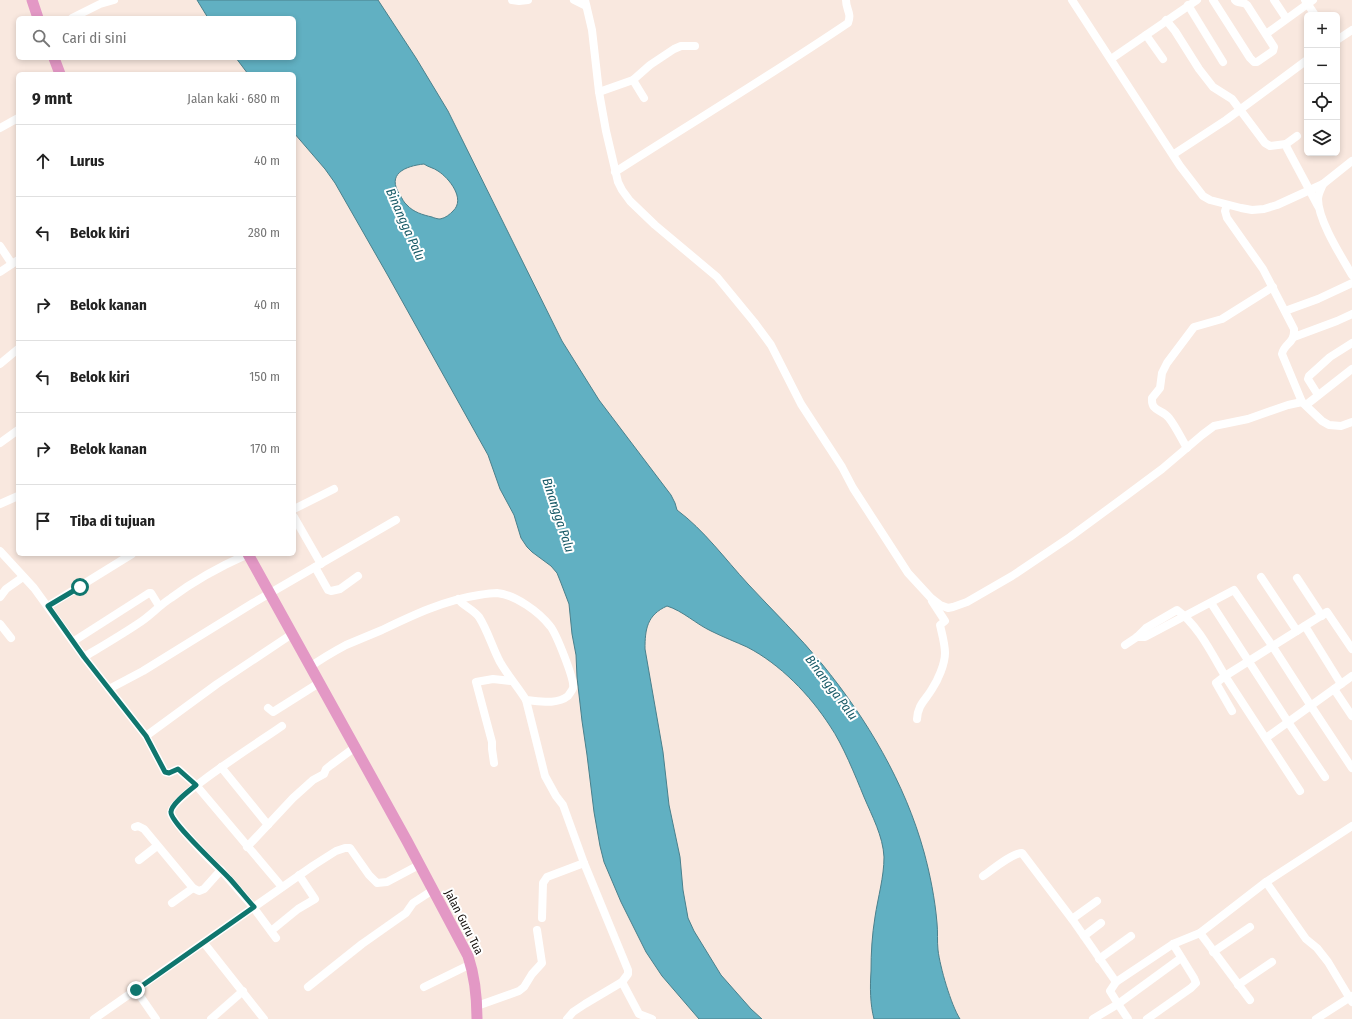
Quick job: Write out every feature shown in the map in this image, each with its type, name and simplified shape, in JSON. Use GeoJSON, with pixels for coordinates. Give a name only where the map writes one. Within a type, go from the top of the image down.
{"type":"FeatureCollection","features":[{"type":"Feature","properties":{"kind":"main road"},"geometry":{"type":"LineString","coordinates":[[32,0],[37,16]]}},
{"type":"Feature","properties":{"kind":"main road"},"geometry":{"type":"LineString","coordinates":[[55,60],[59,72]]}},
{"type":"Feature","properties":{"kind":"main road","name":"Jalan Guru Tua"},"geometry":{"type":"LineString","coordinates":[[249,556],[468,956],[473,974],[477,1019]]}},
{"type":"Feature","properties":{"kind":"street"},"geometry":{"type":"LineString","coordinates":[[76,16],[100,4],[114,0]]}},
{"type":"Feature","properties":{"kind":"street"},"geometry":{"type":"LineString","coordinates":[[512,0],[528,0]]}},
{"type":"Feature","properties":{"kind":"street"},"geometry":{"type":"LineString","coordinates":[[574,0],[586,3],[592,30],[599,92],[615,172],[622,190],[630,201],[655,225],[717,276],[754,322],[771,345],[801,404],[908,573],[931,598],[940,605],[948,608],[967,602],[1012,576],[1076,533],[1162,469],[1214,426],[1248,419],[1288,405],[1304,404],[1352,369]]}},
{"type":"Feature","properties":{"kind":"street"},"geometry":{"type":"LineString","coordinates":[[615,172],[785,65],[848,23],[850,12],[846,7],[846,0]]}},
{"type":"Feature","properties":{"kind":"street"},"geometry":{"type":"LineString","coordinates":[[1072,0],[1174,154],[1180,166],[1202,196],[1227,205],[1252,210],[1264,209],[1277,205],[1323,184],[1352,161]]}},
{"type":"Feature","properties":{"kind":"street"},"geometry":{"type":"LineString","coordinates":[[1111,59],[1197,0]]}},
{"type":"Feature","properties":{"kind":"street"},"geometry":{"type":"LineString","coordinates":[[1213,0],[1250,58],[1254,62],[1258,61],[1274,50],[1274,47],[1245,3],[1235,0]]}},
{"type":"Feature","properties":{"kind":"street"},"geometry":{"type":"LineString","coordinates":[[1274,0],[1286,18]]}},
{"type":"Feature","properties":{"kind":"street"},"geometry":{"type":"LineString","coordinates":[[1266,34],[1309,1],[1314,12]]}},
{"type":"Feature","properties":{"kind":"street"},"geometry":{"type":"LineString","coordinates":[[1188,5],[1223,62]]}},
{"type":"Feature","properties":{"kind":"street"},"geometry":{"type":"LineString","coordinates":[[1166,20],[1175,30],[1190,57],[1213,87],[1228,96],[1240,109],[1268,146],[1286,144],[1297,136]]}},
{"type":"Feature","properties":{"kind":"street"},"geometry":{"type":"LineString","coordinates":[[1340,38],[1352,30]]}},
{"type":"Feature","properties":{"kind":"street"},"geometry":{"type":"LineString","coordinates":[[1146,35],[1163,59]]}},
{"type":"Feature","properties":{"kind":"street"},"geometry":{"type":"LineString","coordinates":[[599,92],[633,80],[650,65],[674,49],[681,46],[694,46]]}},
{"type":"Feature","properties":{"kind":"street"},"geometry":{"type":"LineString","coordinates":[[1174,154],[1226,120],[1304,62]]}},
{"type":"Feature","properties":{"kind":"street"},"geometry":{"type":"LineString","coordinates":[[633,80],[644,98]]}},
{"type":"Feature","properties":{"kind":"street"},"geometry":{"type":"LineString","coordinates":[[0,128],[16,119]]}},
{"type":"Feature","properties":{"kind":"street"},"geometry":{"type":"LineString","coordinates":[[1286,144],[1289,153],[1310,190],[1327,230],[1352,275]]}},
{"type":"Feature","properties":{"kind":"street"},"geometry":{"type":"LineString","coordinates":[[1319,209],[1318,198],[1323,184]]}},
{"type":"Feature","properties":{"kind":"street"},"geometry":{"type":"LineString","coordinates":[[1227,205],[1225,211],[1226,218],[1258,261],[1273,287],[1294,329],[1294,337]]}},
{"type":"Feature","properties":{"kind":"street"},"geometry":{"type":"LineString","coordinates":[[0,246],[15,262],[0,272]]}},
{"type":"Feature","properties":{"kind":"street"},"geometry":{"type":"LineString","coordinates":[[1285,311],[1318,299],[1352,283]]}},
{"type":"Feature","properties":{"kind":"street"},"geometry":{"type":"LineString","coordinates":[[1187,448],[1169,418],[1156,410],[1152,402],[1152,398],[1160,388],[1162,373],[1167,363],[1194,327],[1222,320],[1273,287]]}},
{"type":"Feature","properties":{"kind":"street"},"geometry":{"type":"LineString","coordinates":[[1352,314],[1294,337],[1282,354],[1304,404],[1322,421],[1329,425],[1341,426],[1352,422]]}},
{"type":"Feature","properties":{"kind":"street"},"geometry":{"type":"LineString","coordinates":[[1318,395],[1308,379],[1309,376],[1330,357],[1352,343]]}},
{"type":"Feature","properties":{"kind":"street"},"geometry":{"type":"LineString","coordinates":[[0,364],[16,351]]}},
{"type":"Feature","properties":{"kind":"street"},"geometry":{"type":"LineString","coordinates":[[0,443],[16,431]]}},
{"type":"Feature","properties":{"kind":"street"},"geometry":{"type":"LineString","coordinates":[[296,508],[334,489]]}},
{"type":"Feature","properties":{"kind":"street"},"geometry":{"type":"LineString","coordinates":[[0,504],[16,497]]}},
{"type":"Feature","properties":{"kind":"street"},"geometry":{"type":"LineString","coordinates":[[109,689],[143,671],[225,619],[396,520]]}},
{"type":"Feature","properties":{"kind":"street"},"geometry":{"type":"LineString","coordinates":[[296,521],[328,590],[331,591],[340,589],[358,576]]}},
{"type":"Feature","properties":{"kind":"street"},"geometry":{"type":"LineString","coordinates":[[0,551],[34,588],[74,641],[84,657],[146,736],[165,772],[169,773],[178,769],[196,785],[282,887]]}},
{"type":"Feature","properties":{"kind":"street"},"geometry":{"type":"LineString","coordinates":[[48,606],[129,556]]}},
{"type":"Feature","properties":{"kind":"street"},"geometry":{"type":"LineString","coordinates":[[84,657],[142,621],[159,606],[183,589],[211,572],[244,556]]}},
{"type":"Feature","properties":{"kind":"street"},"geometry":{"type":"LineString","coordinates":[[0,597],[6,589],[23,577]]}},
{"type":"Feature","properties":{"kind":"street"},"geometry":{"type":"LineString","coordinates":[[1261,577],[1341,684]]}},
{"type":"Feature","properties":{"kind":"street"},"geometry":{"type":"LineString","coordinates":[[1297,578],[1322,616]]}},
{"type":"Feature","properties":{"kind":"street"},"geometry":{"type":"LineString","coordinates":[[1186,616],[1234,590],[1352,768]]}},
{"type":"Feature","properties":{"kind":"street"},"geometry":{"type":"LineString","coordinates":[[74,641],[149,593],[159,606]]}},
{"type":"Feature","properties":{"kind":"street"},"geometry":{"type":"LineString","coordinates":[[310,667],[346,646],[418,613],[458,599],[488,593],[497,593],[522,602],[537,612],[551,627],[558,639],[573,688],[567,696],[562,699],[549,702],[526,700]]}},
{"type":"Feature","properties":{"kind":"street"},"geometry":{"type":"LineString","coordinates":[[918,719],[918,710],[920,705],[933,689],[945,658],[940,625],[945,621],[931,598]]}},
{"type":"Feature","properties":{"kind":"street"},"geometry":{"type":"LineString","coordinates":[[458,599],[478,616],[488,634],[499,661],[526,700],[545,776],[556,796],[563,805],[584,863],[627,964],[628,974],[622,982],[573,1012],[567,1019]]}},
{"type":"Feature","properties":{"kind":"street"},"geometry":{"type":"LineString","coordinates":[[1211,603],[1325,777]]}},
{"type":"Feature","properties":{"kind":"street"},"geometry":{"type":"LineString","coordinates":[[1124,645],[1137,637],[1146,628],[1177,610],[1186,616],[1207,646],[1300,791]]}},
{"type":"Feature","properties":{"kind":"street"},"geometry":{"type":"LineString","coordinates":[[1232,711],[1216,683],[1327,612],[1352,649]]}},
{"type":"Feature","properties":{"kind":"street"},"geometry":{"type":"LineString","coordinates":[[0,624],[11,638]]}},
{"type":"Feature","properties":{"kind":"street"},"geometry":{"type":"LineString","coordinates":[[146,736],[217,684],[292,634]]}},
{"type":"Feature","properties":{"kind":"street"},"geometry":{"type":"LineString","coordinates":[[494,763],[492,742],[476,682],[493,679],[512,681]]}},
{"type":"Feature","properties":{"kind":"street"},"geometry":{"type":"LineString","coordinates":[[1266,738],[1341,684],[1351,680]]}},
{"type":"Feature","properties":{"kind":"street"},"geometry":{"type":"LineString","coordinates":[[268,708],[272,712],[275,711],[319,683]]}},
{"type":"Feature","properties":{"kind":"street"},"geometry":{"type":"LineString","coordinates":[[1334,689],[1352,716]]}},
{"type":"Feature","properties":{"kind":"street"},"geometry":{"type":"LineString","coordinates":[[282,726],[196,785],[178,801],[171,813],[192,840],[254,907],[273,934],[298,909],[315,899],[299,875]]}},
{"type":"Feature","properties":{"kind":"street"},"geometry":{"type":"LineString","coordinates":[[247,847],[292,798],[313,780],[324,774],[326,769],[354,748]]}},
{"type":"Feature","properties":{"kind":"street"},"geometry":{"type":"LineString","coordinates":[[222,767],[268,825]]}},
{"type":"Feature","properties":{"kind":"street"},"geometry":{"type":"LineString","coordinates":[[135,826],[144,829],[172,868],[193,888],[199,891],[202,890],[221,870]]}},
{"type":"Feature","properties":{"kind":"street"},"geometry":{"type":"LineString","coordinates":[[1128,1019],[1110,991],[1116,982],[1173,944],[1200,934],[1266,882],[1352,826]]}},
{"type":"Feature","properties":{"kind":"street"},"geometry":{"type":"LineString","coordinates":[[139,860],[156,846]]}},
{"type":"Feature","properties":{"kind":"street"},"geometry":{"type":"LineString","coordinates":[[94,1019],[299,875],[336,851],[350,848],[369,875],[377,883],[387,882],[419,864]]}},
{"type":"Feature","properties":{"kind":"street"},"geometry":{"type":"LineString","coordinates":[[983,876],[1013,856],[1022,853],[1072,919],[1116,982]]}},
{"type":"Feature","properties":{"kind":"street"},"geometry":{"type":"LineString","coordinates":[[542,918],[543,883],[545,880],[584,863]]}},
{"type":"Feature","properties":{"kind":"street"},"geometry":{"type":"LineString","coordinates":[[1266,882],[1306,939],[1317,948],[1328,962],[1351,999],[1316,1019]]}},
{"type":"Feature","properties":{"kind":"street"},"geometry":{"type":"LineString","coordinates":[[172,904],[193,888]]}},
{"type":"Feature","properties":{"kind":"street"},"geometry":{"type":"LineString","coordinates":[[308,987],[362,944],[406,913],[413,903],[433,890]]}},
{"type":"Feature","properties":{"kind":"street"},"geometry":{"type":"LineString","coordinates":[[1072,919],[1097,901]]}},
{"type":"Feature","properties":{"kind":"street"},"geometry":{"type":"LineString","coordinates":[[1084,936],[1101,923]]}},
{"type":"Feature","properties":{"kind":"street"},"geometry":{"type":"LineString","coordinates":[[1213,952],[1250,927]]}},
{"type":"Feature","properties":{"kind":"street"},"geometry":{"type":"LineString","coordinates":[[477,1006],[519,991],[526,986],[532,974],[542,963],[538,930]]}},
{"type":"Feature","properties":{"kind":"street"},"geometry":{"type":"LineString","coordinates":[[1200,934],[1250,1000]]}},
{"type":"Feature","properties":{"kind":"street"},"geometry":{"type":"LineString","coordinates":[[1099,959],[1131,936]]}},
{"type":"Feature","properties":{"kind":"street"},"geometry":{"type":"LineString","coordinates":[[204,943],[264,1019]]}},
{"type":"Feature","properties":{"kind":"street"},"geometry":{"type":"LineString","coordinates":[[1147,1019],[1196,983],[1173,944]]}},
{"type":"Feature","properties":{"kind":"street"},"geometry":{"type":"LineString","coordinates":[[1093,1019],[1118,1004],[1181,958]]}},
{"type":"Feature","properties":{"kind":"street"},"geometry":{"type":"LineString","coordinates":[[1238,985],[1272,962]]}},
{"type":"Feature","properties":{"kind":"street"},"geometry":{"type":"LineString","coordinates":[[424,987],[471,964]]}},
{"type":"Feature","properties":{"kind":"street"},"geometry":{"type":"LineString","coordinates":[[622,982],[640,1017],[652,1019]]}},
{"type":"Feature","properties":{"kind":"street"},"geometry":{"type":"LineString","coordinates":[[136,990],[156,1019]]}},
{"type":"Feature","properties":{"kind":"street"},"geometry":{"type":"LineString","coordinates":[[211,1019],[243,991]]}},
{"type":"Feature","properties":{"kind":"water","name":"Binangga Palu"},"geometry":{"type":"Polygon","coordinates":[[[197,0],[378,0],[416,58],[448,111],[562,341],[599,400],[671,495],[677,510],[696,526],[822,664],[839,685],[869,729],[883,753],[906,801],[924,852],[935,905],[938,950],[941,966],[946,986],[960,1019],[874,1019],[870,983],[871,951],[884,857],[882,841],[877,826],[844,751],[822,714],[804,692],[782,671],[771,662],[747,647],[711,631],[679,611],[667,606],[655,614],[648,623],[645,649],[663,752],[669,805],[680,857],[683,890],[688,918],[694,931],[721,975],[751,1009],[762,1019],[699,1019],[662,976],[646,952],[621,902],[604,862],[594,812],[569,604],[557,573],[551,566],[532,552],[521,538],[514,515],[500,489],[488,455],[387,274],[335,183],[296,135],[296,72],[246,72],[238,60],[296,60],[296,16],[207,16],[197,0]],[[424,164],[410,167],[404,169],[396,176],[395,182],[396,188],[404,202],[412,210],[440,219],[446,217],[453,211],[457,206],[458,201],[457,195],[451,184],[436,170],[424,164]]]}},
{"type":"Feature","properties":{"kind":"route"},"geometry":{"type":"LineString","coordinates":[[80,587],[48,606],[84,657],[146,736],[165,772],[169,773],[178,769],[196,785],[178,801],[171,813],[192,840],[229,878],[254,907],[136,990]]}}]}
